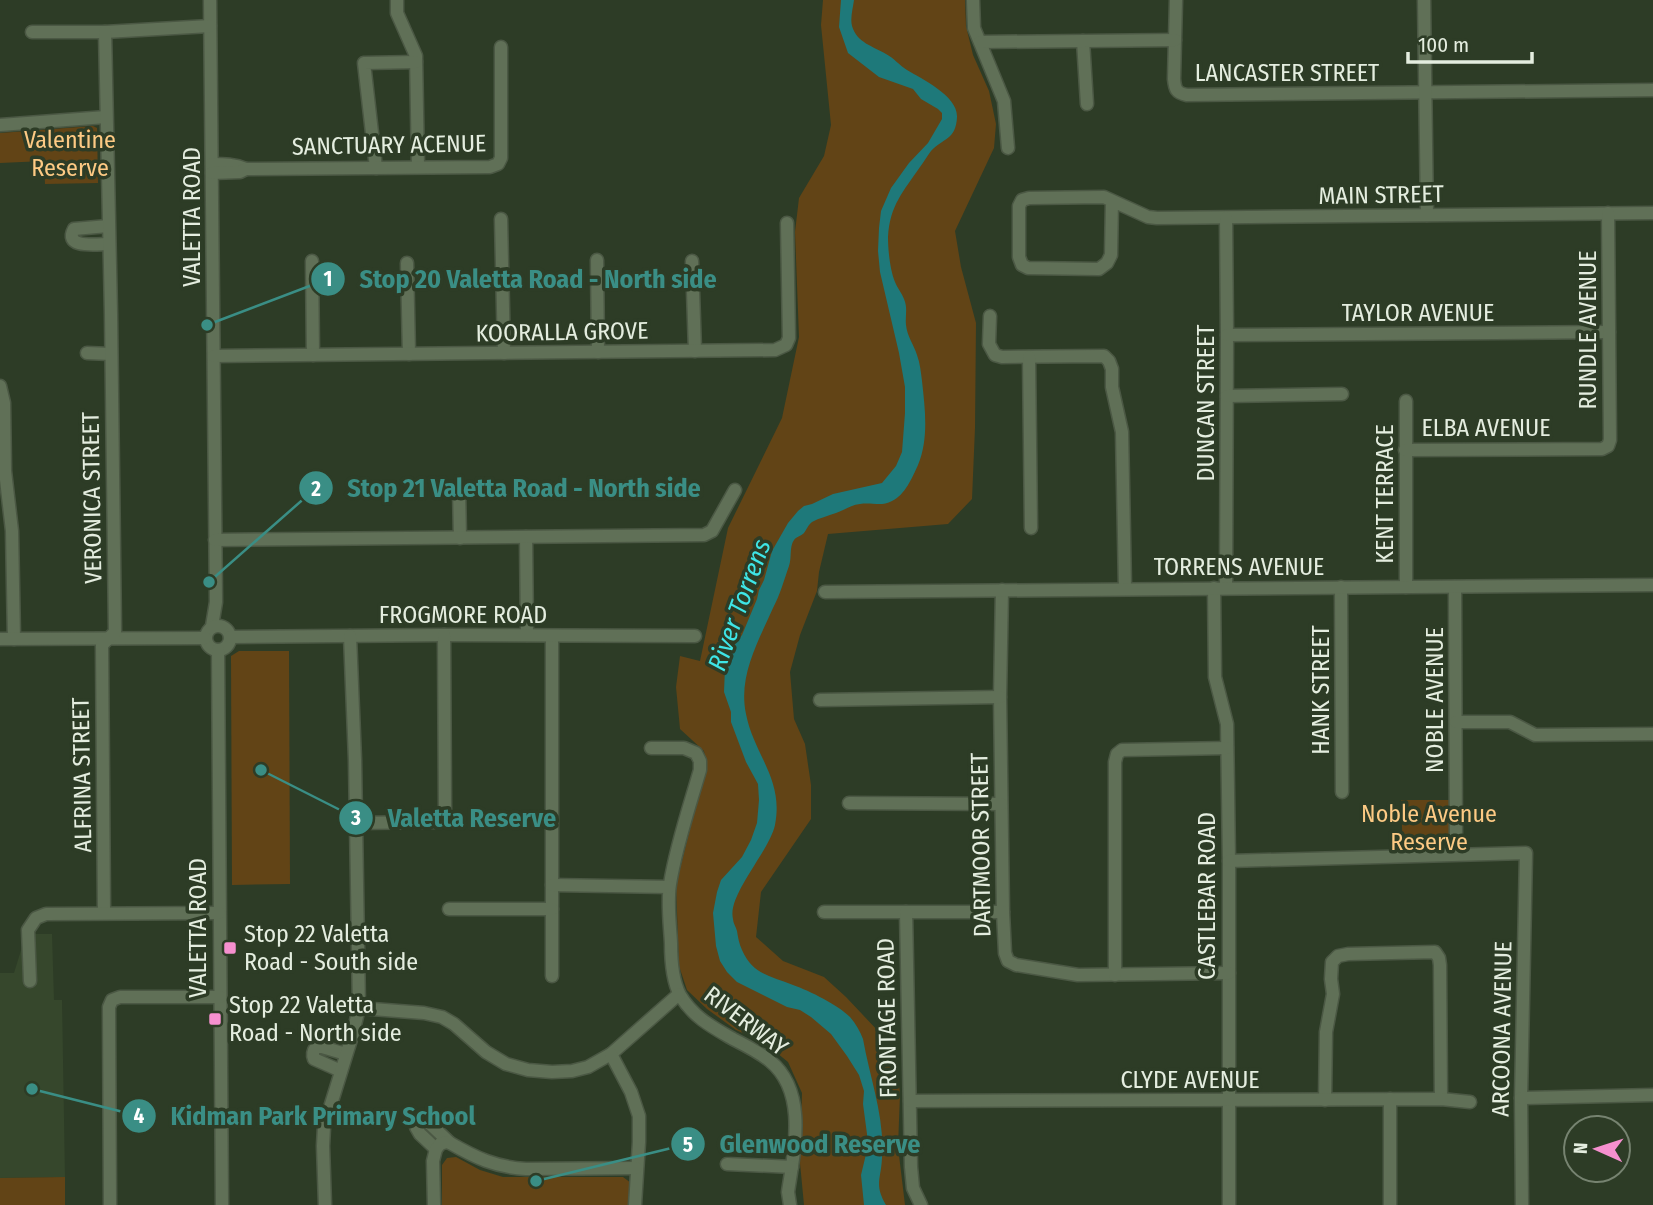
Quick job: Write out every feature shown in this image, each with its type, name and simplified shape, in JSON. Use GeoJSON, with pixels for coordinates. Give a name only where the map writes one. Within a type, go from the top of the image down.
{"type":"FeatureCollection","features":[{"type":"Feature","properties":{"kind":"street","name":"VALETTA ROAD"},"geometry":{"type":"LineString","coordinates":[[210,0],[216,602],[212,630]]}},
{"type":"Feature","properties":{"kind":"street"},"geometry":{"type":"LineString","coordinates":[[397,0],[397,13],[416,55],[418,167]]}},
{"type":"Feature","properties":{"kind":"street"},"geometry":{"type":"LineString","coordinates":[[973,0],[974,27],[1004,101],[1008,148]]}},
{"type":"Feature","properties":{"kind":"street"},"geometry":{"type":"LineString","coordinates":[[980,42],[1175,40],[1176,0]]}},
{"type":"Feature","properties":{"kind":"street"},"geometry":{"type":"LineString","coordinates":[[1424,0],[1427,215]]}},
{"type":"Feature","properties":{"kind":"street"},"geometry":{"type":"LineString","coordinates":[[32,32],[105,32],[210,26]]}},
{"type":"Feature","properties":{"kind":"street","name":"VERONICA STREET"},"geometry":{"type":"LineString","coordinates":[[105,32],[114,632],[108,638]]}},
{"type":"Feature","properties":{"kind":"street","name":"LANCASTER STREET"},"geometry":{"type":"LineString","coordinates":[[1175,40],[1175,89],[1187,95],[1653,90]]}},
{"type":"Feature","properties":{"kind":"street"},"geometry":{"type":"LineString","coordinates":[[1083,41],[1087,104]]}},
{"type":"Feature","properties":{"kind":"street","name":"SANCTUARY ACENUE"},"geometry":{"type":"LineString","coordinates":[[212,169],[240,166],[246,169],[490,167],[498,164],[501,158],[501,47]]}},
{"type":"Feature","properties":{"kind":"street"},"geometry":{"type":"LineString","coordinates":[[376,167],[365,63],[416,62]]}},
{"type":"Feature","properties":{"kind":"street"},"geometry":{"type":"LineString","coordinates":[[0,125],[106,117]]}},
{"type":"Feature","properties":{"kind":"street","name":"MAIN STREET"},"geometry":{"type":"LineString","coordinates":[[1112,201],[1111,255],[1107,263],[1099,269],[1028,268],[1022,265],[1019,257],[1019,206],[1022,200],[1029,198],[1104,197],[1152,218],[1653,213]]}},
{"type":"Feature","properties":{"kind":"street","name":"RUNDLE AVENUE"},"geometry":{"type":"LineString","coordinates":[[1608,213],[1608,446]]}},
{"type":"Feature","properties":{"kind":"street","name":"DUNCAN STREET"},"geometry":{"type":"LineString","coordinates":[[1220,588],[1227,396],[1226,218]]}},
{"type":"Feature","properties":{"kind":"street"},"geometry":{"type":"LineString","coordinates":[[501,219],[504,353]]}},
{"type":"Feature","properties":{"kind":"street","name":"KOORALLA GROVE"},"geometry":{"type":"LineString","coordinates":[[214,356],[775,350],[786,345],[789,338],[787,223]]}},
{"type":"Feature","properties":{"kind":"street"},"geometry":{"type":"LineString","coordinates":[[108,226],[74,229],[71,233],[74,242],[108,244]]}},
{"type":"Feature","properties":{"kind":"street"},"geometry":{"type":"LineString","coordinates":[[597,260],[598,352]]}},
{"type":"Feature","properties":{"kind":"street"},"geometry":{"type":"LineString","coordinates":[[312,261],[313,355]]}},
{"type":"Feature","properties":{"kind":"street"},"geometry":{"type":"LineString","coordinates":[[692,261],[695,351]]}},
{"type":"Feature","properties":{"kind":"street"},"geometry":{"type":"LineString","coordinates":[[407,263],[409,354]]}},
{"type":"Feature","properties":{"kind":"street"},"geometry":{"type":"LineString","coordinates":[[990,316],[989,344],[995,355],[1002,358],[1104,356],[1109,361],[1114,401],[1122,432],[1125,589]]}},
{"type":"Feature","properties":{"kind":"street","name":"TAYLOR AVENUE"},"geometry":{"type":"LineString","coordinates":[[1227,335],[1609,332]]}},
{"type":"Feature","properties":{"kind":"street"},"geometry":{"type":"LineString","coordinates":[[88,353],[111,354]]}},
{"type":"Feature","properties":{"kind":"street"},"geometry":{"type":"LineString","coordinates":[[1029,357],[1031,528]]}},
{"type":"Feature","properties":{"kind":"street"},"geometry":{"type":"LineString","coordinates":[[0,386],[5,403],[5,471],[12,531],[14,639]]}},
{"type":"Feature","properties":{"kind":"street"},"geometry":{"type":"LineString","coordinates":[[1227,396],[1342,394]]}},
{"type":"Feature","properties":{"kind":"street","name":"KENT TERRACE"},"geometry":{"type":"LineString","coordinates":[[1406,401],[1406,587]]}},
{"type":"Feature","properties":{"kind":"street","name":"ELBA AVENUE"},"geometry":{"type":"LineString","coordinates":[[1405,450],[1602,449],[1608,446]]}},
{"type":"Feature","properties":{"kind":"street"},"geometry":{"type":"LineString","coordinates":[[459,488],[460,538]]}},
{"type":"Feature","properties":{"kind":"street"},"geometry":{"type":"LineString","coordinates":[[215,540],[704,535],[712,531],[736,490]]}},
{"type":"Feature","properties":{"kind":"street"},"geometry":{"type":"LineString","coordinates":[[526,537],[527,635]]}},
{"type":"Feature","properties":{"kind":"street","name":"TORRENS AVENUE"},"geometry":{"type":"LineString","coordinates":[[825,592],[1653,585]]}},
{"type":"Feature","properties":{"kind":"street","name":"HANK STREET"},"geometry":{"type":"LineString","coordinates":[[1341,587],[1342,792]]}},
{"type":"Feature","properties":{"kind":"street","name":"NOBLE AVENUE"},"geometry":{"type":"LineString","coordinates":[[1455,587],[1456,854]]}},
{"type":"Feature","properties":{"kind":"street","name":"CASTLEBAR ROAD"},"geometry":{"type":"LineString","coordinates":[[1220,588],[1215,677],[1227,724],[1230,1101],[1228,1205]]}},
{"type":"Feature","properties":{"kind":"street","name":"DARTMOOR STREET"},"geometry":{"type":"LineString","coordinates":[[1002,590],[1001,804],[1003,912],[1005,953],[1008,961],[1016,965],[1078,975],[1229,973]]}},
{"type":"Feature","properties":{"kind":"street"},"geometry":{"type":"LineString","coordinates":[[0,639],[108,638],[212,630],[228,631],[230,637],[227,646],[218,650],[209,647],[212,630]]}},
{"type":"Feature","properties":{"kind":"street"},"geometry":{"type":"LineString","coordinates":[[356,823],[435,822],[443,817],[444,635]]}},
{"type":"Feature","properties":{"kind":"street"},"geometry":{"type":"LineString","coordinates":[[325,1205],[324,1127],[359,1008],[350,636]]}},
{"type":"Feature","properties":{"kind":"street"},"geometry":{"type":"LineString","coordinates":[[552,636],[552,976]]}},
{"type":"Feature","properties":{"kind":"street","name":"FROGMORE ROAD"},"geometry":{"type":"LineString","coordinates":[[230,637],[695,636]]}},
{"type":"Feature","properties":{"kind":"street","name":"ALFRINA STREET"},"geometry":{"type":"LineString","coordinates":[[104,914],[102,645],[108,638]]}},
{"type":"Feature","properties":{"kind":"street","name":"VALETTA ROAD"},"geometry":{"type":"LineString","coordinates":[[218,650],[222,1205]]}},
{"type":"Feature","properties":{"kind":"street"},"geometry":{"type":"LineString","coordinates":[[820,700],[1000,697]]}},
{"type":"Feature","properties":{"kind":"street"},"geometry":{"type":"LineString","coordinates":[[1456,722],[1510,722],[1535,735],[1653,734]]}},
{"type":"Feature","properties":{"kind":"street","name":"RIVERWAY"},"geometry":{"type":"LineString","coordinates":[[651,748],[684,748],[696,753],[700,761],[700,770],[669,887],[671,962],[680,994],[694,1015],[771,1061],[784,1077],[796,1116],[788,1192],[790,1205]]}},
{"type":"Feature","properties":{"kind":"street"},"geometry":{"type":"LineString","coordinates":[[1115,975],[1117,754],[1122,750],[1227,748]]}},
{"type":"Feature","properties":{"kind":"street"},"geometry":{"type":"LineString","coordinates":[[849,803],[1001,804]]}},
{"type":"Feature","properties":{"kind":"street","name":"ARCOONA AVENUE"},"geometry":{"type":"LineString","coordinates":[[1456,854],[1525,853],[1522,1205]]}},
{"type":"Feature","properties":{"kind":"street"},"geometry":{"type":"LineString","coordinates":[[1229,861],[1456,854]]}},
{"type":"Feature","properties":{"kind":"street"},"geometry":{"type":"LineString","coordinates":[[552,885],[669,887]]}},
{"type":"Feature","properties":{"kind":"street"},"geometry":{"type":"LineString","coordinates":[[449,909],[552,909]]}},
{"type":"Feature","properties":{"kind":"street"},"geometry":{"type":"LineString","coordinates":[[824,912],[1003,912]]}},
{"type":"Feature","properties":{"kind":"street","name":"FRONTAGE ROAD"},"geometry":{"type":"LineString","coordinates":[[906,912],[911,1167],[913,1188],[921,1205]]}},
{"type":"Feature","properties":{"kind":"street"},"geometry":{"type":"LineString","coordinates":[[30,981],[28,930],[36,918],[46,914],[219,913]]}},
{"type":"Feature","properties":{"kind":"street"},"geometry":{"type":"LineString","coordinates":[[1325,1100],[1326,1032],[1334,993],[1332,962],[1338,956],[1348,954],[1435,952],[1440,965],[1441,1099]]}},
{"type":"Feature","properties":{"kind":"street"},"geometry":{"type":"LineString","coordinates":[[359,1008],[442,1017],[486,1052],[506,1064],[528,1070],[552,1072],[588,1067],[611,1054],[680,994]]}},
{"type":"Feature","properties":{"kind":"street"},"geometry":{"type":"LineString","coordinates":[[110,1205],[109,1007],[113,1000],[120,997],[220,997]]}},
{"type":"Feature","properties":{"kind":"street"},"geometry":{"type":"LineString","coordinates":[[341,1071],[314,1059],[314,1050],[316,1047],[322,1047],[346,1054]]}},
{"type":"Feature","properties":{"kind":"street"},"geometry":{"type":"LineString","coordinates":[[611,1054],[631,1092],[639,1116],[635,1205]]}},
{"type":"Feature","properties":{"kind":"street"},"geometry":{"type":"LineString","coordinates":[[1521,1098],[1653,1095]]}},
{"type":"Feature","properties":{"kind":"street"},"geometry":{"type":"LineString","coordinates":[[1390,1099],[1390,1205]]}},
{"type":"Feature","properties":{"kind":"street","name":"CLYDE AVENUE"},"geometry":{"type":"LineString","coordinates":[[910,1101],[1441,1099],[1470,1102]]}},
{"type":"Feature","properties":{"kind":"street"},"geometry":{"type":"LineString","coordinates":[[436,1149],[418,1131],[417,1124],[422,1120],[428,1122],[450,1143],[486,1162],[509,1168],[636,1168]]}},
{"type":"Feature","properties":{"kind":"street"},"geometry":{"type":"LineString","coordinates":[[433,1205],[433,1161],[436,1149],[440,1144],[450,1143]]}},
{"type":"Feature","properties":{"kind":"street"},"geometry":{"type":"LineString","coordinates":[[727,1164],[792,1167]]}},
{"type":"Feature","properties":{"kind":"shaded area"},"geometry":{"type":"Polygon","coordinates":[[[26,934],[52,934],[54,1000],[62,1000],[65,1177],[0,1178],[0,973],[14,973],[26,934]]]}},
{"type":"Feature","properties":{"kind":"green space"},"geometry":{"type":"Polygon","coordinates":[[[823,0],[965,0],[966,26],[973,55],[989,91],[996,124],[994,148],[955,231],[961,267],[976,323],[972,499],[948,524],[828,534],[817,591],[800,635],[790,672],[794,719],[805,744],[811,785],[811,819],[761,892],[756,937],[783,961],[824,977],[895,1049],[900,1094],[898,1147],[905,1205],[804,1205],[800,1163],[802,1093],[788,1062],[766,1044],[736,1030],[707,1009],[687,990],[679,966],[676,885],[706,765],[704,751],[680,729],[676,687],[680,656],[700,661],[728,528],[782,418],[799,337],[795,232],[799,198],[824,156],[831,125],[821,25],[823,0]]]}},
{"type":"Feature","properties":{"kind":"green space","name":"Valentine Reserve"},"geometry":{"type":"Polygon","coordinates":[[[93,126],[97,128],[98,183],[45,184],[44,161],[0,163],[0,133],[93,126]]]}},
{"type":"Feature","properties":{"kind":"green space"},"geometry":{"type":"Polygon","coordinates":[[[239,651],[289,651],[290,884],[232,885],[231,656],[239,651]]]}},
{"type":"Feature","properties":{"kind":"green space","name":"Noble Avenue Reserve"},"geometry":{"type":"Polygon","coordinates":[[[1401,800],[1456,800],[1456,854],[1403,856],[1401,800]]]}},
{"type":"Feature","properties":{"kind":"green space"},"geometry":{"type":"Polygon","coordinates":[[[456,1157],[480,1170],[503,1177],[623,1177],[631,1183],[630,1205],[442,1205],[442,1165],[447,1158],[456,1157]]]}},
{"type":"Feature","properties":{"kind":"green space"},"geometry":{"type":"Polygon","coordinates":[[[65,1177],[65,1205],[0,1205],[0,1178],[65,1177]]]}},
{"type":"Feature","properties":{"kind":"water","name":"River Torrens"},"geometry":{"type":"Polygon","coordinates":[[[841,0],[854,0],[852,26],[862,40],[938,89],[956,109],[954,130],[931,151],[908,184],[898,199],[889,226],[892,272],[905,302],[907,329],[920,368],[925,413],[924,444],[913,475],[897,498],[884,504],[857,505],[818,519],[792,543],[789,566],[778,598],[747,673],[744,700],[750,729],[772,780],[777,809],[775,825],[736,898],[733,919],[741,948],[757,970],[831,1003],[845,1012],[859,1030],[879,1113],[882,1158],[879,1187],[886,1205],[864,1205],[861,1175],[867,1150],[867,1134],[864,1091],[859,1075],[831,1034],[811,1017],[737,982],[727,972],[720,961],[716,946],[713,913],[721,880],[742,857],[751,840],[757,823],[759,800],[758,784],[746,762],[731,722],[731,712],[724,692],[729,652],[742,635],[764,580],[772,551],[798,511],[833,494],[882,483],[896,466],[902,452],[905,387],[880,272],[878,251],[881,211],[891,188],[928,143],[942,119],[942,113],[921,99],[913,89],[879,77],[848,53],[839,27],[841,0]]]}},
{"type":"Feature","properties":{"kind":"place","name":"Stop 20 Valetta Road - North side"},"geometry":{"type":"Point","coordinates":[207,325]}},
{"type":"Feature","properties":{"kind":"place","name":"Stop 21 Valetta Road - North side"},"geometry":{"type":"Point","coordinates":[209,582]}},
{"type":"Feature","properties":{"kind":"place","name":"Valetta Reserve"},"geometry":{"type":"Point","coordinates":[261,770]}},
{"type":"Feature","properties":{"kind":"place","name":"Stop 22 Valetta Road - South side"},"geometry":{"type":"Point","coordinates":[230,948]}},
{"type":"Feature","properties":{"kind":"place","name":"Stop 22 Valetta Road - North side"},"geometry":{"type":"Point","coordinates":[215,1019]}},
{"type":"Feature","properties":{"kind":"place","name":"Kidman Park Primary School"},"geometry":{"type":"Point","coordinates":[32,1089]}},
{"type":"Feature","properties":{"kind":"place","name":"Glenwood Reserve"},"geometry":{"type":"Point","coordinates":[536,1181]}}]}
